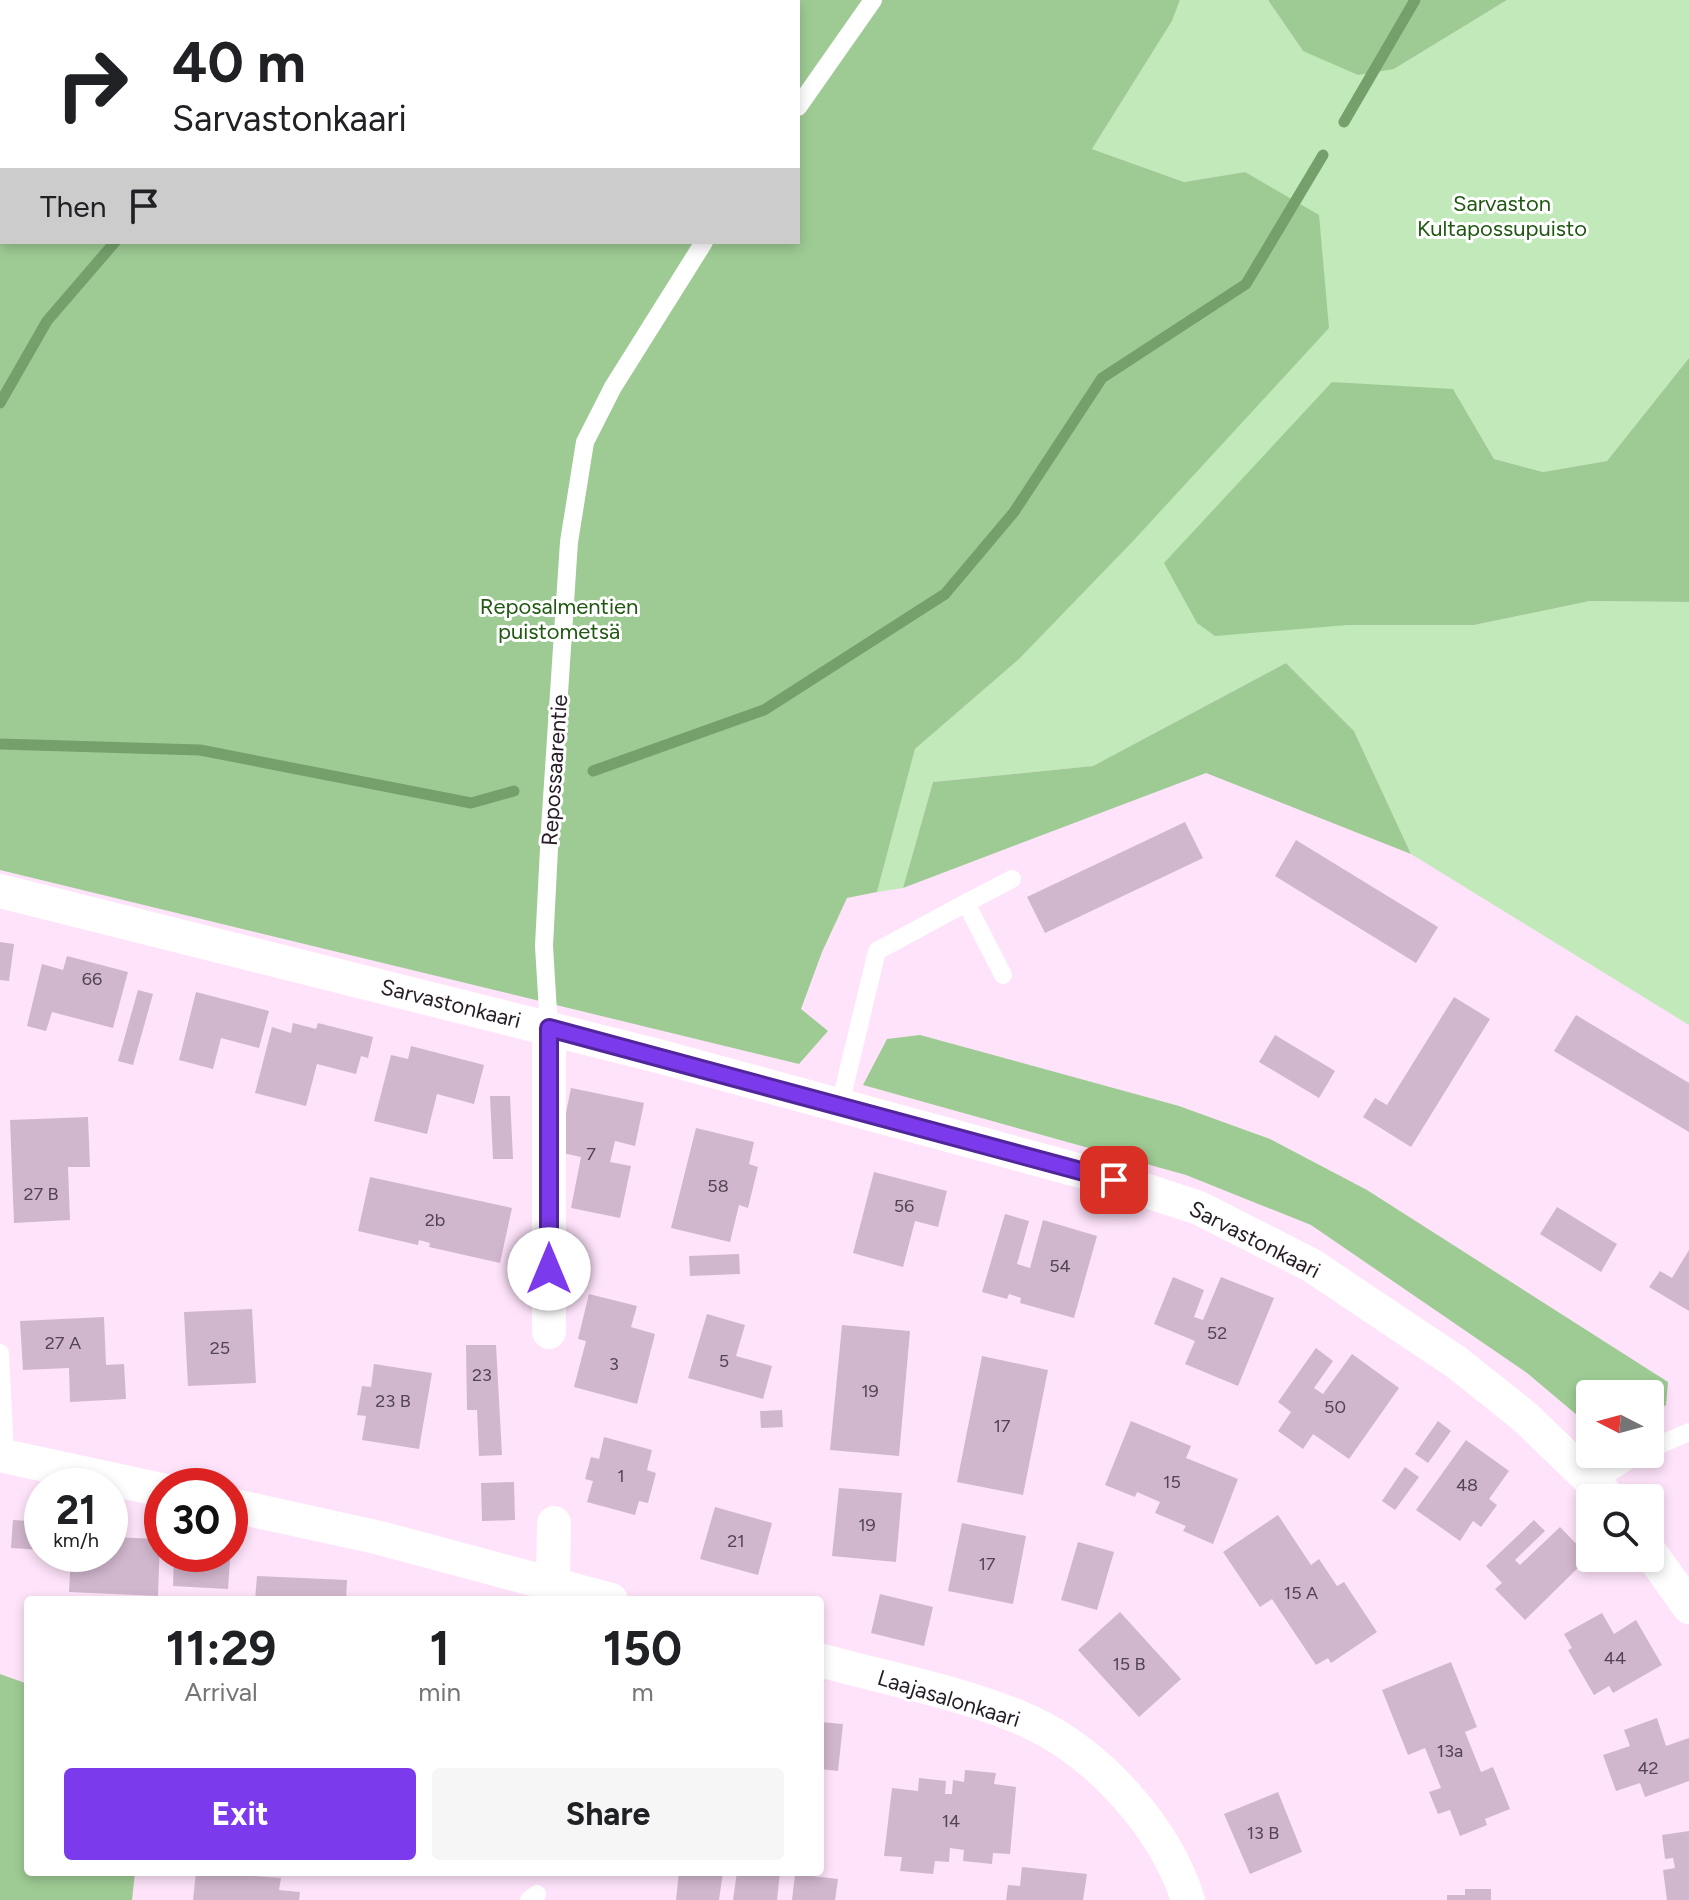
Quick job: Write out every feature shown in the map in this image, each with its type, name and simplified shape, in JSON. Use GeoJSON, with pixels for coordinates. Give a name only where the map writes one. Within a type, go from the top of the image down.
{"type":"FeatureCollection","features":[{"type":"Feature","properties":{"kind":"street","name":"Sarvastonkaari"},"geometry":{"type":"LineString","coordinates":[[0,891],[549,1028],[840,1105],[1114,1180],[1234,1223],[1311,1265],[1456,1362],[1525,1417],[1596,1484]]}},
{"type":"Feature","properties":{"kind":"street","name":"Repossaarentie"},"geometry":{"type":"LineString","coordinates":[[549,1028],[549,1332]]}},
{"type":"Feature","properties":{"kind":"street"},"geometry":{"type":"LineString","coordinates":[[2,1456],[144,1486]]}},
{"type":"Feature","properties":{"kind":"street"},"geometry":{"type":"LineString","coordinates":[[248,1509],[380,1538],[597,1596]]}},
{"type":"Feature","properties":{"kind":"street"},"geometry":{"type":"LineString","coordinates":[[553,1583],[554,1523]]}},
{"type":"Feature","properties":{"kind":"street"},"geometry":{"type":"LineString","coordinates":[[1664,1572],[1689,1607]]}},
{"type":"Feature","properties":{"kind":"street","name":"Laajasalonkaari"},"geometry":{"type":"LineString","coordinates":[[824,1661],[989,1708],[1029,1722],[1066,1743],[1136,1809],[1161,1843],[1188,1900]]}},
{"type":"Feature","properties":{"kind":"lane"},"geometry":{"type":"LineString","coordinates":[[800,104],[873,0]]}},
{"type":"Feature","properties":{"kind":"lane","name":"Repossaarentie"},"geometry":{"type":"LineString","coordinates":[[549,1028],[544,946],[550,829],[569,542],[585,442],[613,387],[703,244]]}},
{"type":"Feature","properties":{"kind":"lane"},"geometry":{"type":"LineString","coordinates":[[840,1105],[877,951],[1012,879]]}},
{"type":"Feature","properties":{"kind":"lane"},"geometry":{"type":"LineString","coordinates":[[966,903],[1003,975]]}},
{"type":"Feature","properties":{"kind":"lane"},"geometry":{"type":"LineString","coordinates":[[0,1353],[2,1456]]}},
{"type":"Feature","properties":{"kind":"lane"},"geometry":{"type":"LineString","coordinates":[[1664,1443],[1689,1432]]}},
{"type":"Feature","properties":{"kind":"lane"},"geometry":{"type":"LineString","coordinates":[[1608,1484],[1625,1468]]}},
{"type":"Feature","properties":{"kind":"green space","name":"Reposalmentien puistometsä"},"geometry":{"type":"Polygon","coordinates":[[[800,0],[1180,0],[1172,21],[1092,149],[1184,182],[1245,172],[1319,215],[1329,328],[1134,540],[1018,660],[915,749],[877,892],[847,898],[822,952],[801,1009],[828,1031],[799,1064],[0,870],[0,244],[800,244],[800,0]]]}},
{"type":"Feature","properties":{"kind":"green space","name":"Sarvaston Kultapossupuisto"},"geometry":{"type":"Polygon","coordinates":[[[1180,0],[1268,0],[1303,51],[1394,69],[1507,0],[1689,0],[1689,358],[1607,461],[1543,472],[1494,459],[1453,389],[1347,625],[1474,625],[1590,601],[1689,602],[1689,1025],[1411,854],[1354,731],[1286,663],[1093,766],[933,782],[903,888],[877,892],[915,749],[1018,660],[1245,172],[1184,182],[1092,149],[1172,21],[1180,0]]]}},
{"type":"Feature","properties":{"kind":"green space"},"geometry":{"type":"Polygon","coordinates":[[[1268,0],[1507,0],[1394,69],[1358,75],[1303,51],[1268,0]]]}},
{"type":"Feature","properties":{"kind":"green space"},"geometry":{"type":"Polygon","coordinates":[[[1689,358],[1689,602],[1590,601],[1474,625],[1347,625],[1215,636],[1197,623],[1164,563],[1332,382],[1453,389],[1494,459],[1543,472],[1607,461],[1689,358]]]}},
{"type":"Feature","properties":{"kind":"green space"},"geometry":{"type":"Polygon","coordinates":[[[1286,663],[1354,731],[1411,854],[1206,773],[903,888],[933,782],[1093,766],[1286,663]]]}},
{"type":"Feature","properties":{"kind":"green space"},"geometry":{"type":"Polygon","coordinates":[[[920,1035],[1179,1106],[1270,1139],[1367,1190],[1668,1382],[1666,1405],[1664,1380],[1576,1380],[1576,1414],[1527,1373],[1311,1225],[1186,1175],[863,1085],[887,1039],[920,1035]]]}},
{"type":"Feature","properties":{"kind":"green space"},"geometry":{"type":"Polygon","coordinates":[[[0,1674],[24,1683],[24,1876],[135,1876],[132,1900],[0,1900],[0,1674]]]}},
{"type":"Feature","properties":{"kind":"building"},"geometry":{"type":"Polygon","coordinates":[[[1185,822],[1203,858],[1045,933],[1027,897],[1185,822]]]}},
{"type":"Feature","properties":{"kind":"building"},"geometry":{"type":"Polygon","coordinates":[[[1296,840],[1438,927],[1416,963],[1275,876],[1296,840]]]}},
{"type":"Feature","properties":{"kind":"building"},"geometry":{"type":"Polygon","coordinates":[[[0,942],[14,944],[9,981],[0,980],[0,942]]]}},
{"type":"Feature","properties":{"kind":"building"},"geometry":{"type":"Polygon","coordinates":[[[67,956],[128,972],[113,1028],[52,1012],[46,1031],[27,1026],[42,964],[63,970],[67,956]]]}},
{"type":"Feature","properties":{"kind":"building"},"geometry":{"type":"Polygon","coordinates":[[[138,990],[153,994],[133,1065],[118,1061],[138,990]]]}},
{"type":"Feature","properties":{"kind":"building"},"geometry":{"type":"Polygon","coordinates":[[[196,992],[269,1011],[259,1048],[221,1038],[213,1069],[179,1060],[196,992]]]}},
{"type":"Feature","properties":{"kind":"building"},"geometry":{"type":"Polygon","coordinates":[[[1454,997],[1490,1019],[1411,1147],[1363,1117],[1375,1098],[1387,1105],[1454,997]]]}},
{"type":"Feature","properties":{"kind":"building"},"geometry":{"type":"Polygon","coordinates":[[[1576,1015],[1689,1083],[1689,1132],[1554,1051],[1576,1015]]]}},
{"type":"Feature","properties":{"kind":"building"},"geometry":{"type":"Polygon","coordinates":[[[293,1023],[316,1029],[318,1023],[373,1037],[368,1058],[361,1056],[356,1074],[317,1064],[306,1106],[255,1093],[272,1027],[291,1033],[293,1023]]]}},
{"type":"Feature","properties":{"kind":"building"},"geometry":{"type":"Polygon","coordinates":[[[1275,1035],[1335,1071],[1319,1098],[1259,1062],[1275,1035]]]}},
{"type":"Feature","properties":{"kind":"building"},"geometry":{"type":"Polygon","coordinates":[[[411,1046],[484,1065],[474,1104],[437,1094],[427,1134],[374,1121],[391,1055],[408,1059],[411,1046]]]}},
{"type":"Feature","properties":{"kind":"building"},"geometry":{"type":"Polygon","coordinates":[[[571,1088],[644,1103],[635,1146],[615,1141],[610,1162],[631,1166],[620,1218],[571,1208],[581,1157],[558,1152],[571,1088]]]}},
{"type":"Feature","properties":{"kind":"building"},"geometry":{"type":"Polygon","coordinates":[[[490,1096],[510,1096],[513,1159],[493,1159],[490,1096]]]}},
{"type":"Feature","properties":{"kind":"building"},"geometry":{"type":"Polygon","coordinates":[[[88,1117],[90,1167],[68,1167],[70,1220],[14,1223],[10,1120],[88,1117]]]}},
{"type":"Feature","properties":{"kind":"building"},"geometry":{"type":"Polygon","coordinates":[[[696,1128],[754,1142],[749,1164],[758,1167],[748,1208],[739,1205],[730,1242],[671,1228],[696,1128]]]}},
{"type":"Feature","properties":{"kind":"building"},"geometry":{"type":"Polygon","coordinates":[[[874,1172],[947,1191],[938,1227],[915,1221],[903,1267],[853,1253],[874,1172]]]}},
{"type":"Feature","properties":{"kind":"building"},"geometry":{"type":"Polygon","coordinates":[[[370,1177],[512,1208],[500,1263],[429,1247],[430,1243],[419,1240],[418,1245],[358,1231],[370,1177]]]}},
{"type":"Feature","properties":{"kind":"building"},"geometry":{"type":"Polygon","coordinates":[[[1557,1207],[1617,1244],[1601,1272],[1540,1234],[1557,1207]]]}},
{"type":"Feature","properties":{"kind":"building"},"geometry":{"type":"Polygon","coordinates":[[[1005,1214],[1029,1221],[1017,1264],[1030,1268],[1043,1220],[1097,1236],[1074,1318],[1020,1303],[1021,1298],[1009,1294],[1007,1299],[982,1292],[1005,1214]]]}},
{"type":"Feature","properties":{"kind":"building"},"geometry":{"type":"Polygon","coordinates":[[[1689,1250],[1689,1311],[1649,1287],[1660,1271],[1672,1278],[1689,1250]]]}},
{"type":"Feature","properties":{"kind":"building"},"geometry":{"type":"Polygon","coordinates":[[[739,1254],[740,1274],[690,1276],[689,1256],[739,1254]]]}},
{"type":"Feature","properties":{"kind":"building"},"geometry":{"type":"Polygon","coordinates":[[[1173,1277],[1204,1290],[1194,1317],[1203,1320],[1221,1277],[1274,1298],[1238,1386],[1185,1364],[1195,1341],[1154,1324],[1173,1277]]]}},
{"type":"Feature","properties":{"kind":"building"},"geometry":{"type":"Polygon","coordinates":[[[589,1294],[637,1306],[631,1327],[655,1334],[637,1404],[574,1387],[586,1341],[578,1339],[589,1294]]]}},
{"type":"Feature","properties":{"kind":"building"},"geometry":{"type":"Polygon","coordinates":[[[252,1309],[256,1383],[188,1386],[184,1312],[252,1309]]]}},
{"type":"Feature","properties":{"kind":"building"},"geometry":{"type":"Polygon","coordinates":[[[707,1314],[745,1325],[736,1356],[772,1366],[763,1399],[688,1378],[707,1314]]]}},
{"type":"Feature","properties":{"kind":"building"},"geometry":{"type":"Polygon","coordinates":[[[104,1317],[106,1365],[124,1364],[126,1399],[70,1402],[69,1368],[23,1370],[20,1321],[104,1317]]]}},
{"type":"Feature","properties":{"kind":"building"},"geometry":{"type":"Polygon","coordinates":[[[842,1325],[910,1331],[899,1456],[830,1450],[842,1325]]]}},
{"type":"Feature","properties":{"kind":"building"},"geometry":{"type":"Polygon","coordinates":[[[466,1345],[496,1345],[502,1455],[479,1456],[477,1410],[467,1410],[466,1345]]]}},
{"type":"Feature","properties":{"kind":"building"},"geometry":{"type":"Polygon","coordinates":[[[1316,1348],[1333,1361],[1314,1388],[1323,1394],[1352,1354],[1399,1388],[1349,1459],[1313,1434],[1303,1449],[1278,1431],[1291,1412],[1278,1402],[1316,1348]]]}},
{"type":"Feature","properties":{"kind":"building"},"geometry":{"type":"Polygon","coordinates":[[[982,1356],[1048,1370],[1023,1495],[957,1482],[982,1356]]]}},
{"type":"Feature","properties":{"kind":"building"},"geometry":{"type":"Polygon","coordinates":[[[374,1364],[432,1373],[419,1449],[362,1440],[366,1416],[357,1415],[362,1386],[371,1387],[374,1364]]]}},
{"type":"Feature","properties":{"kind":"building"},"geometry":{"type":"Polygon","coordinates":[[[782,1410],[783,1427],[761,1428],[760,1411],[782,1410]]]}},
{"type":"Feature","properties":{"kind":"building"},"geometry":{"type":"Polygon","coordinates":[[[1131,1421],[1191,1446],[1186,1458],[1238,1479],[1213,1544],[1183,1531],[1186,1526],[1155,1513],[1160,1502],[1137,1492],[1135,1497],[1105,1485],[1131,1421]]]}},
{"type":"Feature","properties":{"kind":"building"},"geometry":{"type":"Polygon","coordinates":[[[1438,1421],[1451,1431],[1428,1463],[1415,1454],[1438,1421]]]}},
{"type":"Feature","properties":{"kind":"building"},"geometry":{"type":"Polygon","coordinates":[[[604,1437],[652,1450],[647,1470],[656,1473],[648,1503],[639,1501],[635,1515],[587,1502],[593,1481],[585,1479],[591,1457],[599,1459],[604,1437]]]}},
{"type":"Feature","properties":{"kind":"building"},"geometry":{"type":"Polygon","coordinates":[[[1466,1440],[1509,1471],[1489,1499],[1497,1505],[1481,1527],[1473,1521],[1460,1541],[1416,1510],[1466,1440]]]}},
{"type":"Feature","properties":{"kind":"building"},"geometry":{"type":"Polygon","coordinates":[[[1405,1467],[1419,1477],[1395,1510],[1382,1501],[1405,1467]]]}},
{"type":"Feature","properties":{"kind":"building"},"geometry":{"type":"Polygon","coordinates":[[[514,1482],[515,1520],[482,1521],[481,1483],[514,1482]]]}},
{"type":"Feature","properties":{"kind":"building"},"geometry":{"type":"Polygon","coordinates":[[[839,1488],[902,1493],[896,1562],[832,1556],[839,1488]]]}},
{"type":"Feature","properties":{"kind":"building"},"geometry":{"type":"Polygon","coordinates":[[[715,1507],[772,1523],[758,1575],[700,1559],[715,1507]]]}},
{"type":"Feature","properties":{"kind":"building"},"geometry":{"type":"Polygon","coordinates":[[[1278,1515],[1311,1565],[1319,1559],[1337,1586],[1344,1582],[1377,1632],[1331,1663],[1328,1658],[1316,1665],[1272,1599],[1260,1607],[1223,1552],[1278,1515]]]}},
{"type":"Feature","properties":{"kind":"building"},"geometry":{"type":"Polygon","coordinates":[[[13,1520],[24,1521],[24,1549],[11,1548],[13,1520]]]}},
{"type":"Feature","properties":{"kind":"building"},"geometry":{"type":"Polygon","coordinates":[[[1534,1520],[1545,1531],[1515,1560],[1520,1565],[1560,1527],[1576,1544],[1576,1570],[1525,1620],[1495,1589],[1502,1583],[1486,1566],[1534,1520]]]}},
{"type":"Feature","properties":{"kind":"building"},"geometry":{"type":"Polygon","coordinates":[[[962,1523],[1026,1536],[1013,1604],[948,1591],[962,1523]]]}},
{"type":"Feature","properties":{"kind":"building"},"geometry":{"type":"Polygon","coordinates":[[[128,1538],[144,1538],[144,1572],[159,1572],[158,1596],[69,1592],[70,1572],[128,1572],[128,1538]]]}},
{"type":"Feature","properties":{"kind":"building"},"geometry":{"type":"Polygon","coordinates":[[[1078,1542],[1114,1552],[1097,1610],[1061,1600],[1078,1542]]]}},
{"type":"Feature","properties":{"kind":"building"},"geometry":{"type":"Polygon","coordinates":[[[173,1572],[229,1572],[228,1589],[173,1586],[173,1572]]]}},
{"type":"Feature","properties":{"kind":"building"},"geometry":{"type":"Polygon","coordinates":[[[257,1576],[347,1580],[346,1596],[255,1596],[257,1576]]]}},
{"type":"Feature","properties":{"kind":"building"},"geometry":{"type":"Polygon","coordinates":[[[880,1594],[933,1607],[924,1646],[871,1633],[880,1594]]]}},
{"type":"Feature","properties":{"kind":"building"},"geometry":{"type":"Polygon","coordinates":[[[1120,1612],[1181,1679],[1139,1717],[1078,1650],[1120,1612]]]}},
{"type":"Feature","properties":{"kind":"building"},"geometry":{"type":"Polygon","coordinates":[[[1602,1613],[1614,1634],[1636,1620],[1662,1665],[1613,1693],[1609,1686],[1594,1695],[1568,1650],[1572,1648],[1564,1634],[1602,1613]]]}},
{"type":"Feature","properties":{"kind":"building"},"geometry":{"type":"Polygon","coordinates":[[[1451,1662],[1477,1727],[1465,1732],[1481,1772],[1493,1767],[1510,1809],[1485,1819],[1487,1825],[1460,1836],[1450,1810],[1438,1814],[1429,1792],[1441,1788],[1425,1748],[1408,1755],[1382,1690],[1451,1662]]]}},
{"type":"Feature","properties":{"kind":"building"},"geometry":{"type":"Polygon","coordinates":[[[1657,1718],[1666,1746],[1689,1738],[1689,1781],[1645,1797],[1640,1783],[1616,1791],[1603,1755],[1630,1746],[1624,1730],[1657,1718]]]}},
{"type":"Feature","properties":{"kind":"building"},"geometry":{"type":"Polygon","coordinates":[[[824,1722],[843,1724],[838,1771],[824,1769],[824,1722]]]}},
{"type":"Feature","properties":{"kind":"building"},"geometry":{"type":"Polygon","coordinates":[[[965,1770],[996,1773],[994,1784],[1016,1787],[1010,1854],[993,1853],[992,1864],[963,1861],[964,1850],[950,1848],[949,1862],[935,1861],[933,1874],[900,1871],[902,1857],[884,1856],[892,1788],[918,1791],[919,1778],[946,1781],[945,1794],[952,1794],[953,1780],[964,1782],[965,1770]]]}},
{"type":"Feature","properties":{"kind":"building"},"geometry":{"type":"Polygon","coordinates":[[[1278,1792],[1302,1852],[1250,1874],[1224,1814],[1278,1792]]]}},
{"type":"Feature","properties":{"kind":"building"},"geometry":{"type":"Polygon","coordinates":[[[1689,1831],[1689,1900],[1667,1900],[1663,1870],[1675,1868],[1673,1858],[1665,1859],[1662,1835],[1689,1831]]]}},
{"type":"Feature","properties":{"kind":"building"},"geometry":{"type":"Polygon","coordinates":[[[1022,1867],[1087,1874],[1083,1900],[1006,1900],[1008,1885],[1020,1886],[1022,1867]]]}},
{"type":"Feature","properties":{"kind":"building"},"geometry":{"type":"Polygon","coordinates":[[[196,1876],[281,1878],[279,1890],[300,1892],[299,1900],[193,1900],[196,1876]]]}},
{"type":"Feature","properties":{"kind":"building"},"geometry":{"type":"Polygon","coordinates":[[[679,1876],[722,1876],[719,1900],[676,1900],[679,1876]]]}},
{"type":"Feature","properties":{"kind":"building"},"geometry":{"type":"Polygon","coordinates":[[[736,1876],[780,1876],[777,1900],[733,1900],[736,1876]]]}},
{"type":"Feature","properties":{"kind":"building"},"geometry":{"type":"Polygon","coordinates":[[[795,1876],[838,1879],[835,1900],[792,1900],[795,1876]]]}},
{"type":"Feature","properties":{"kind":"building"},"geometry":{"type":"Polygon","coordinates":[[[1465,1889],[1491,1889],[1491,1900],[1447,1900],[1447,1895],[1465,1895],[1465,1889]]]}},
{"type":"Feature","properties":{"kind":"waterway"},"geometry":{"type":"LineString","coordinates":[[1344,122],[1415,0]]}},
{"type":"Feature","properties":{"kind":"waterway"},"geometry":{"type":"LineString","coordinates":[[593,771],[764,710],[945,594],[1014,512],[1102,378],[1246,284],[1323,155]]}},
{"type":"Feature","properties":{"kind":"waterway"},"geometry":{"type":"LineString","coordinates":[[0,403],[47,321],[113,244]]}},
{"type":"Feature","properties":{"kind":"waterway"},"geometry":{"type":"LineString","coordinates":[[0,744],[200,750],[471,803],[514,791]]}},
{"type":"Feature","properties":{"kind":"route"},"geometry":{"type":"LineString","coordinates":[[549,1269],[549,1028],[1114,1180]]}}]}
